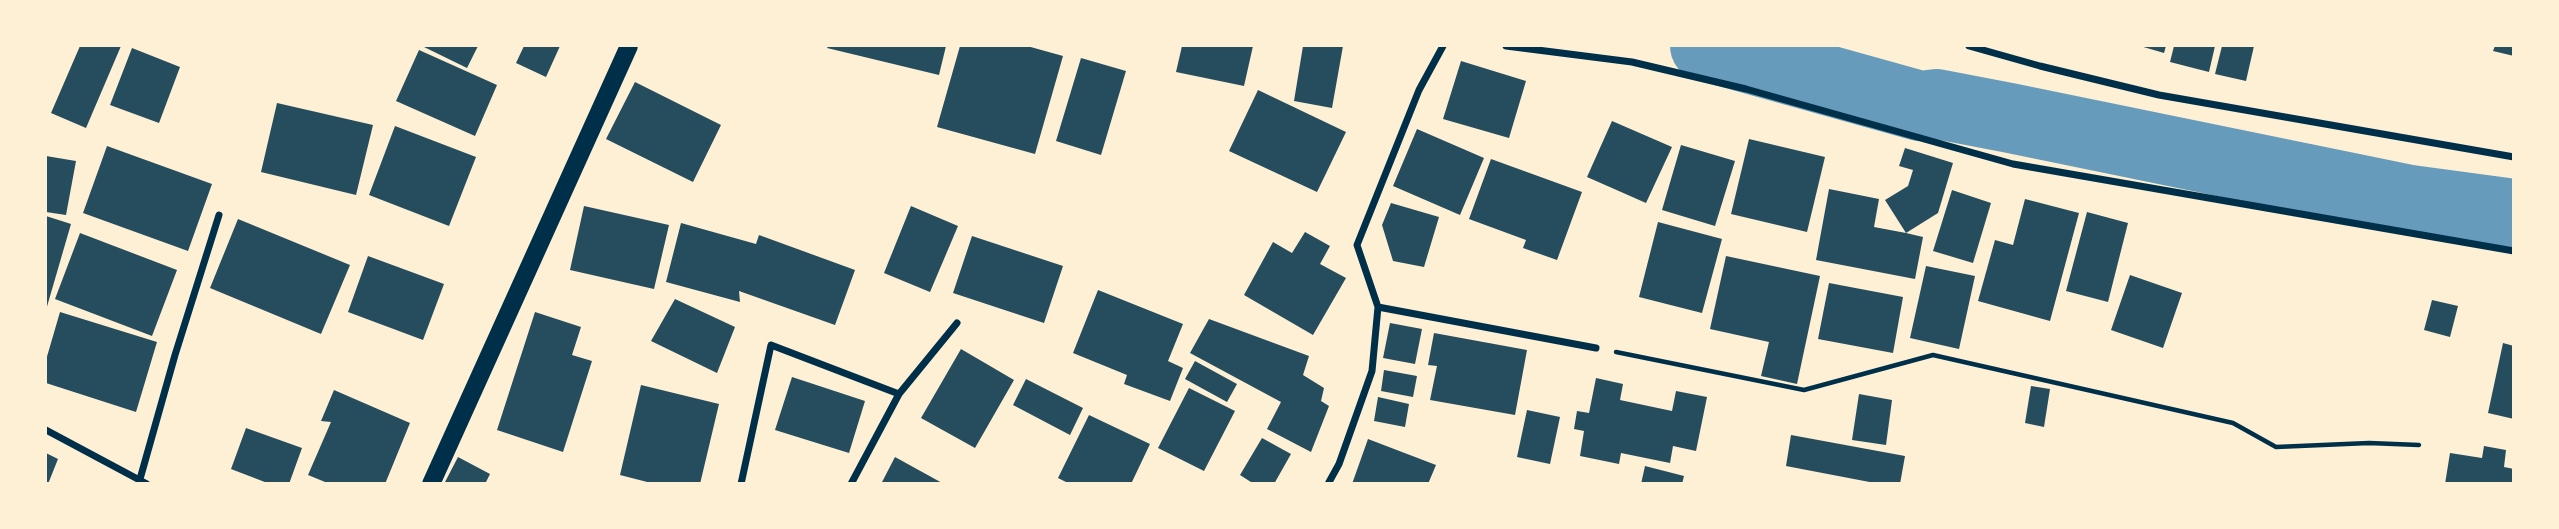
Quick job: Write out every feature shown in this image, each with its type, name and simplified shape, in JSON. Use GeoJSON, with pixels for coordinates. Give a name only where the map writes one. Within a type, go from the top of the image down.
{"type":"FeatureCollection","features":[{"type":"Feature","properties":{"kind":"main road"},"geometry":{"type":"LineString","coordinates":[[431,484],[629,46]]}},
{"type":"Feature","properties":{"kind":"street"},"geometry":{"type":"LineString","coordinates":[[1328,484],[1339,464],[1372,371],[1378,307],[1357,245],[1419,90],[1443,46]]}},
{"type":"Feature","properties":{"kind":"street"},"geometry":{"type":"LineString","coordinates":[[1506,46],[1632,62],[1746,89],[2013,164],[2514,251]]}},
{"type":"Feature","properties":{"kind":"street"},"geometry":{"type":"LineString","coordinates":[[1969,46],[2160,94],[2514,157]]}},
{"type":"Feature","properties":{"kind":"street"},"geometry":{"type":"LineString","coordinates":[[46,430],[143,482],[175,355],[219,215]]}},
{"type":"Feature","properties":{"kind":"street"},"geometry":{"type":"LineString","coordinates":[[1378,307],[1596,348]]}},
{"type":"Feature","properties":{"kind":"street"},"geometry":{"type":"LineString","coordinates":[[851,484],[899,394],[957,323]]}},
{"type":"Feature","properties":{"kind":"street"},"geometry":{"type":"LineString","coordinates":[[741,484],[771,345],[899,394]]}},
{"type":"Feature","properties":{"kind":"path"},"geometry":{"type":"LineString","coordinates":[[1596,348],[1804,390],[1933,355],[2233,423],[2276,447],[2369,443],[2419,445]]}},
{"type":"Feature","properties":{"kind":"building"},"geometry":{"type":"Polygon","coordinates":[[[80,46],[121,46],[86,128],[51,113],[80,46]]]}},
{"type":"Feature","properties":{"kind":"building"},"geometry":{"type":"Polygon","coordinates":[[[422,46],[478,46],[467,68],[422,46]]]}},
{"type":"Feature","properties":{"kind":"building"},"geometry":{"type":"Polygon","coordinates":[[[524,46],[560,46],[546,77],[516,63],[524,46]]]}},
{"type":"Feature","properties":{"kind":"building"},"geometry":{"type":"Polygon","coordinates":[[[946,46],[939,75],[827,48],[946,46]]]}},
{"type":"Feature","properties":{"kind":"building"},"geometry":{"type":"Polygon","coordinates":[[[960,46],[1027,46],[1063,56],[1035,154],[937,127],[960,46]]]}},
{"type":"Feature","properties":{"kind":"building"},"geometry":{"type":"Polygon","coordinates":[[[1182,46],[1253,46],[1244,86],[1176,72],[1182,46]]]}},
{"type":"Feature","properties":{"kind":"building"},"geometry":{"type":"Polygon","coordinates":[[[1303,46],[1343,46],[1332,108],[1294,101],[1303,46]]]}},
{"type":"Feature","properties":{"kind":"building"},"geometry":{"type":"Polygon","coordinates":[[[2140,46],[2166,46],[2164,53],[2140,46]]]}},
{"type":"Feature","properties":{"kind":"building"},"geometry":{"type":"Polygon","coordinates":[[[2174,46],[2215,46],[2209,72],[2170,62],[2174,46]]]}},
{"type":"Feature","properties":{"kind":"building"},"geometry":{"type":"Polygon","coordinates":[[[2222,46],[2254,46],[2246,81],[2215,74],[2222,46]]]}},
{"type":"Feature","properties":{"kind":"building"},"geometry":{"type":"Polygon","coordinates":[[[2495,46],[2514,46],[2514,56],[2493,51],[2495,46]]]}},
{"type":"Feature","properties":{"kind":"building"},"geometry":{"type":"Polygon","coordinates":[[[132,48],[180,67],[159,123],[110,105],[132,48]]]}},
{"type":"Feature","properties":{"kind":"building"},"geometry":{"type":"Polygon","coordinates":[[[419,50],[497,85],[475,136],[396,101],[419,50]]]}},
{"type":"Feature","properties":{"kind":"building"},"geometry":{"type":"Polygon","coordinates":[[[1081,58],[1126,71],[1101,155],[1056,141],[1081,58]]]}},
{"type":"Feature","properties":{"kind":"building"},"geometry":{"type":"Polygon","coordinates":[[[1461,61],[1526,81],[1509,138],[1443,119],[1461,61]]]}},
{"type":"Feature","properties":{"kind":"building"},"geometry":{"type":"Polygon","coordinates":[[[635,82],[721,125],[693,182],[606,139],[635,82]]]}},
{"type":"Feature","properties":{"kind":"building"},"geometry":{"type":"Polygon","coordinates":[[[1258,90],[1346,132],[1317,192],[1229,151],[1258,90]]]}},
{"type":"Feature","properties":{"kind":"building"},"geometry":{"type":"Polygon","coordinates":[[[277,103],[373,125],[356,195],[261,172],[277,103]]]}},
{"type":"Feature","properties":{"kind":"building"},"geometry":{"type":"Polygon","coordinates":[[[1612,121],[1672,147],[1646,203],[1587,177],[1612,121]]]}},
{"type":"Feature","properties":{"kind":"building"},"geometry":{"type":"Polygon","coordinates":[[[395,126],[476,157],[449,226],[369,195],[395,126]]]}},
{"type":"Feature","properties":{"kind":"building"},"geometry":{"type":"Polygon","coordinates":[[[1417,129],[1484,158],[1460,215],[1393,186],[1417,129]]]}},
{"type":"Feature","properties":{"kind":"building"},"geometry":{"type":"Polygon","coordinates":[[[1749,139],[1825,157],[1807,232],[1731,214],[1749,139]]]}},
{"type":"Feature","properties":{"kind":"building"},"geometry":{"type":"Polygon","coordinates":[[[1681,145],[1735,161],[1715,226],[1662,210],[1681,145]]]}},
{"type":"Feature","properties":{"kind":"building"},"geometry":{"type":"Polygon","coordinates":[[[107,146],[212,184],[188,251],[83,213],[107,146]]]}},
{"type":"Feature","properties":{"kind":"building"},"geometry":{"type":"Polygon","coordinates":[[[1905,148],[1953,163],[1938,213],[1906,233],[1885,200],[1908,186],[1913,170],[1899,166],[1905,148]]]}},
{"type":"Feature","properties":{"kind":"building"},"geometry":{"type":"Polygon","coordinates":[[[46,156],[76,161],[66,215],[46,212],[46,156]]]}},
{"type":"Feature","properties":{"kind":"building"},"geometry":{"type":"Polygon","coordinates":[[[1491,159],[1582,192],[1557,260],[1523,248],[1526,240],[1469,219],[1491,159]]]}},
{"type":"Feature","properties":{"kind":"building"},"geometry":{"type":"Polygon","coordinates":[[[1829,189],[1879,199],[1874,227],[1923,237],[1915,279],[1816,260],[1829,189]]]}},
{"type":"Feature","properties":{"kind":"building"},"geometry":{"type":"Polygon","coordinates":[[[1952,190],[1991,203],[1973,263],[1933,251],[1952,190]]]}},
{"type":"Feature","properties":{"kind":"building"},"geometry":{"type":"Polygon","coordinates":[[[2025,199],[2079,213],[2050,321],[1978,301],[1995,240],[2013,245],[2025,199]]]}},
{"type":"Feature","properties":{"kind":"building"},"geometry":{"type":"Polygon","coordinates":[[[1391,203],[1439,217],[1424,267],[1393,261],[1382,225],[1391,203]]]}},
{"type":"Feature","properties":{"kind":"building"},"geometry":{"type":"Polygon","coordinates":[[[584,206],[669,225],[654,289],[570,270],[584,206]]]}},
{"type":"Feature","properties":{"kind":"building"},"geometry":{"type":"Polygon","coordinates":[[[911,206],[958,226],[930,292],[884,273],[911,206]]]}},
{"type":"Feature","properties":{"kind":"building"},"geometry":{"type":"Polygon","coordinates":[[[2087,212],[2128,223],[2108,302],[2066,291],[2087,212]]]}},
{"type":"Feature","properties":{"kind":"building"},"geometry":{"type":"Polygon","coordinates":[[[46,216],[71,224],[46,310],[46,216]]]}},
{"type":"Feature","properties":{"kind":"building"},"geometry":{"type":"Polygon","coordinates":[[[238,219],[350,265],[321,334],[210,288],[238,219]]]}},
{"type":"Feature","properties":{"kind":"building"},"geometry":{"type":"Polygon","coordinates":[[[1658,222],[1722,239],[1702,313],[1639,297],[1658,222]]]}},
{"type":"Feature","properties":{"kind":"building"},"geometry":{"type":"Polygon","coordinates":[[[681,223],[756,244],[759,235],[855,270],[835,325],[739,291],[740,302],[666,282],[681,223]]]}},
{"type":"Feature","properties":{"kind":"building"},"geometry":{"type":"Polygon","coordinates":[[[1305,232],[1330,246],[1320,264],[1346,278],[1313,335],[1244,295],[1273,242],[1292,253],[1305,232]]]}},
{"type":"Feature","properties":{"kind":"building"},"geometry":{"type":"Polygon","coordinates":[[[80,233],[177,270],[152,336],[55,299],[80,233]]]}},
{"type":"Feature","properties":{"kind":"building"},"geometry":{"type":"Polygon","coordinates":[[[972,236],[1063,266],[1044,323],[953,293],[972,236]]]}},
{"type":"Feature","properties":{"kind":"building"},"geometry":{"type":"Polygon","coordinates":[[[368,256],[444,284],[423,340],[348,312],[368,256]]]}},
{"type":"Feature","properties":{"kind":"building"},"geometry":{"type":"Polygon","coordinates":[[[1726,256],[1820,276],[1797,384],[1761,376],[1769,342],[1710,329],[1726,256]]]}},
{"type":"Feature","properties":{"kind":"building"},"geometry":{"type":"Polygon","coordinates":[[[1926,266],[1975,276],[1959,349],[1910,338],[1926,266]]]}},
{"type":"Feature","properties":{"kind":"building"},"geometry":{"type":"Polygon","coordinates":[[[2130,275],[2182,293],[2163,348],[2111,330],[2130,275]]]}},
{"type":"Feature","properties":{"kind":"building"},"geometry":{"type":"Polygon","coordinates":[[[1829,283],[1903,297],[1893,353],[1818,339],[1829,283]]]}},
{"type":"Feature","properties":{"kind":"building"},"geometry":{"type":"Polygon","coordinates":[[[1098,290],[1183,324],[1168,361],[1183,368],[1170,401],[1124,384],[1127,375],[1073,353],[1098,290]]]}},
{"type":"Feature","properties":{"kind":"building"},"geometry":{"type":"Polygon","coordinates":[[[675,299],[735,327],[717,373],[651,341],[675,299]]]}},
{"type":"Feature","properties":{"kind":"building"},"geometry":{"type":"Polygon","coordinates":[[[2432,300],[2458,306],[2450,337],[2424,330],[2432,300]]]}},
{"type":"Feature","properties":{"kind":"building"},"geometry":{"type":"Polygon","coordinates":[[[60,312],[157,342],[136,412],[46,383],[46,360],[60,312]]]}},
{"type":"Feature","properties":{"kind":"building"},"geometry":{"type":"Polygon","coordinates":[[[535,312],[581,327],[572,355],[592,361],[563,452],[497,430],[535,312]]]}},
{"type":"Feature","properties":{"kind":"building"},"geometry":{"type":"Polygon","coordinates":[[[1209,319],[1309,356],[1303,375],[1324,388],[1321,401],[1329,406],[1311,452],[1267,429],[1281,402],[1190,353],[1209,319]]]}},
{"type":"Feature","properties":{"kind":"building"},"geometry":{"type":"Polygon","coordinates":[[[1390,323],[1422,329],[1415,364],[1383,358],[1390,323]]]}},
{"type":"Feature","properties":{"kind":"building"},"geometry":{"type":"Polygon","coordinates":[[[1434,333],[1527,350],[1515,415],[1430,400],[1437,366],[1428,365],[1434,333]]]}},
{"type":"Feature","properties":{"kind":"building"},"geometry":{"type":"Polygon","coordinates":[[[2503,343],[2514,346],[2514,419],[2488,413],[2503,343]]]}},
{"type":"Feature","properties":{"kind":"building"},"geometry":{"type":"Polygon","coordinates":[[[961,349],[1014,380],[975,448],[921,418],[961,349]]]}},
{"type":"Feature","properties":{"kind":"building"},"geometry":{"type":"Polygon","coordinates":[[[1195,361],[1237,384],[1227,402],[1185,379],[1195,361]]]}},
{"type":"Feature","properties":{"kind":"building"},"geometry":{"type":"Polygon","coordinates":[[[1384,370],[1417,376],[1413,397],[1381,391],[1384,370]]]}},
{"type":"Feature","properties":{"kind":"building"},"geometry":{"type":"Polygon","coordinates":[[[792,377],[865,401],[849,453],[775,430],[792,377]]]}},
{"type":"Feature","properties":{"kind":"building"},"geometry":{"type":"Polygon","coordinates":[[[1596,378],[1623,384],[1620,400],[1672,411],[1676,391],[1707,397],[1696,451],[1673,446],[1670,463],[1621,453],[1619,464],[1580,456],[1584,431],[1574,429],[1577,411],[1589,413],[1596,378]]]}},
{"type":"Feature","properties":{"kind":"building"},"geometry":{"type":"Polygon","coordinates":[[[1026,379],[1083,408],[1070,435],[1013,405],[1026,379]]]}},
{"type":"Feature","properties":{"kind":"building"},"geometry":{"type":"Polygon","coordinates":[[[641,385],[719,404],[700,484],[655,484],[620,475],[641,385]]]}},
{"type":"Feature","properties":{"kind":"building"},"geometry":{"type":"Polygon","coordinates":[[[2031,386],[2050,389],[2044,427],[2025,423],[2031,386]]]}},
{"type":"Feature","properties":{"kind":"building"},"geometry":{"type":"Polygon","coordinates":[[[1189,388],[1235,411],[1204,471],[1158,448],[1189,388]]]}},
{"type":"Feature","properties":{"kind":"building"},"geometry":{"type":"Polygon","coordinates":[[[334,390],[410,423],[385,484],[330,484],[308,475],[331,422],[321,421],[334,390]]]}},
{"type":"Feature","properties":{"kind":"building"},"geometry":{"type":"Polygon","coordinates":[[[1859,394],[1892,400],[1886,445],[1852,440],[1859,394]]]}},
{"type":"Feature","properties":{"kind":"building"},"geometry":{"type":"Polygon","coordinates":[[[1378,397],[1409,404],[1405,427],[1374,421],[1378,397]]]}},
{"type":"Feature","properties":{"kind":"building"},"geometry":{"type":"Polygon","coordinates":[[[1527,410],[1560,417],[1550,464],[1517,457],[1527,410]]]}},
{"type":"Feature","properties":{"kind":"building"},"geometry":{"type":"Polygon","coordinates":[[[1089,415],[1150,444],[1131,484],[1070,484],[1058,478],[1089,415]]]}},
{"type":"Feature","properties":{"kind":"building"},"geometry":{"type":"Polygon","coordinates":[[[246,428],[302,448],[289,484],[270,484],[231,469],[246,428]]]}},
{"type":"Feature","properties":{"kind":"building"},"geometry":{"type":"Polygon","coordinates":[[[1791,435],[1905,456],[1900,484],[1880,484],[1786,466],[1791,435]]]}},
{"type":"Feature","properties":{"kind":"building"},"geometry":{"type":"Polygon","coordinates":[[[1262,438],[1291,454],[1274,484],[1254,484],[1240,475],[1262,438]]]}},
{"type":"Feature","properties":{"kind":"building"},"geometry":{"type":"Polygon","coordinates":[[[1368,439],[1436,465],[1428,484],[1352,484],[1368,439]]]}},
{"type":"Feature","properties":{"kind":"building"},"geometry":{"type":"Polygon","coordinates":[[[2484,446],[2506,450],[2504,467],[2514,469],[2514,484],[2445,484],[2450,453],[2482,458],[2484,446]]]}},
{"type":"Feature","properties":{"kind":"building"},"geometry":{"type":"Polygon","coordinates":[[[46,453],[58,459],[48,484],[46,484],[46,453]]]}},
{"type":"Feature","properties":{"kind":"building"},"geometry":{"type":"Polygon","coordinates":[[[458,457],[490,474],[485,484],[444,484],[458,457]]]}},
{"type":"Feature","properties":{"kind":"building"},"geometry":{"type":"Polygon","coordinates":[[[895,457],[944,484],[881,484],[895,457]]]}},
{"type":"Feature","properties":{"kind":"building"},"geometry":{"type":"Polygon","coordinates":[[[1645,466],[1684,476],[1682,484],[1641,484],[1645,466]]]}},
{"type":"Feature","properties":{"kind":"waterway"},"geometry":{"type":"LineString","coordinates":[[1705,46],[1920,106],[1937,104],[2410,200],[2514,214]]}}]}
